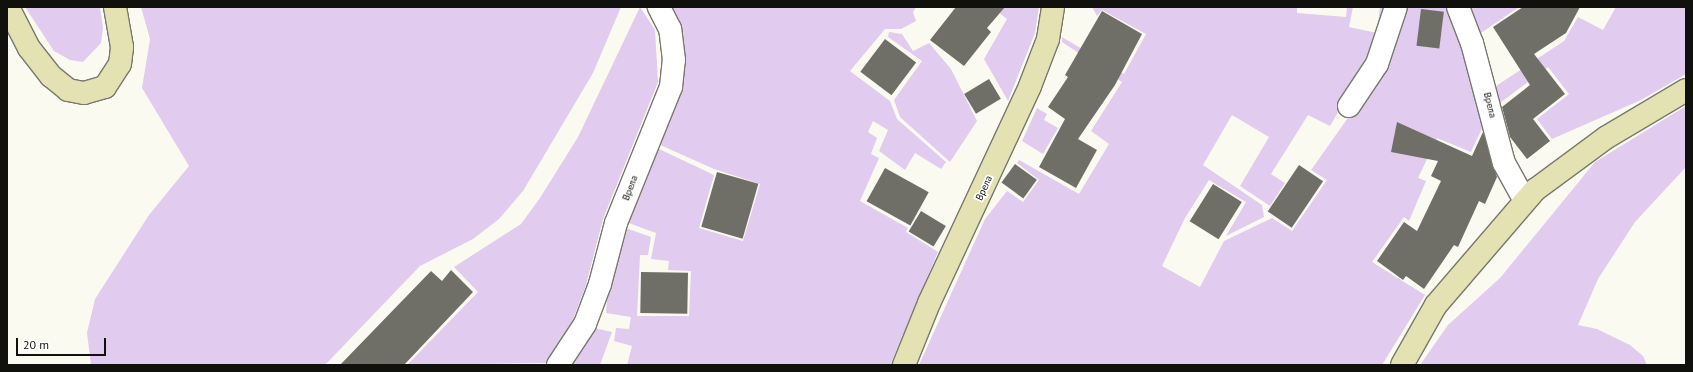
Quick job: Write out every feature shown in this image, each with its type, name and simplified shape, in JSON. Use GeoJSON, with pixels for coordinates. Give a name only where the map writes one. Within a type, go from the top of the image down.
{"type":"FeatureCollection","features":[{"type":"Feature","properties":{"kind":"street"},"geometry":{"type":"LineString","coordinates":[[8,7],[29,48],[51,76],[68,90],[84,93],[105,87],[120,64],[122,47],[115,7]]}},
{"type":"Feature","properties":{"kind":"street","name":"Врела"},"geometry":{"type":"LineString","coordinates":[[558,365],[585,324],[600,284],[616,223],[671,87],[674,60],[670,29],[659,7]]}},
{"type":"Feature","properties":{"kind":"street","name":"Врела"},"geometry":{"type":"LineString","coordinates":[[904,365],[928,303],[1030,86],[1048,40],[1053,7]]}},
{"type":"Feature","properties":{"kind":"street"},"geometry":{"type":"LineString","coordinates":[[1349,106],[1378,64],[1396,7]]}},
{"type":"Feature","properties":{"kind":"street","name":"Врела"},"geometry":{"type":"LineString","coordinates":[[1458,7],[1472,43],[1504,163],[1525,201]]}},
{"type":"Feature","properties":{"kind":"street"},"geometry":{"type":"LineString","coordinates":[[1402,365],[1436,305],[1525,201],[1607,136],[1686,90]]}},
{"type":"Feature","properties":{"kind":"shaded area"},"geometry":{"type":"Polygon","coordinates":[[[25,7],[100,7],[103,28],[101,43],[83,62],[70,60],[54,51],[25,7]]]}},
{"type":"Feature","properties":{"kind":"shaded area"},"geometry":{"type":"Polygon","coordinates":[[[141,7],[621,7],[593,73],[523,191],[499,219],[473,239],[420,266],[325,365],[91,365],[87,333],[95,299],[149,215],[189,166],[142,88],[150,39],[141,7]]]}},
{"type":"Feature","properties":{"kind":"shaded area"},"geometry":{"type":"Polygon","coordinates":[[[640,7],[655,30],[658,82],[603,219],[586,285],[569,330],[548,363],[407,365],[478,292],[454,267],[521,224],[540,198],[578,137],[640,7]]]}},
{"type":"Feature","properties":{"kind":"shaded area"},"geometry":{"type":"Polygon","coordinates":[[[669,7],[916,7],[913,12],[916,21],[901,29],[885,29],[850,71],[890,101],[897,119],[946,162],[941,169],[915,153],[905,170],[879,151],[888,130],[873,121],[868,132],[877,138],[871,154],[879,158],[860,201],[908,228],[906,232],[938,252],[890,365],[627,365],[632,346],[614,341],[616,328],[629,329],[631,317],[606,313],[609,275],[623,227],[651,237],[648,255],[640,255],[637,316],[689,316],[691,271],[668,270],[669,261],[651,259],[656,233],[626,222],[657,148],[714,175],[699,228],[743,241],[760,184],[714,169],[658,144],[675,99],[669,7]]]}},
{"type":"Feature","properties":{"kind":"shaded area"},"geometry":{"type":"Polygon","coordinates":[[[992,7],[1039,7],[1035,33],[1008,101],[984,59],[1007,19],[992,7]]]}},
{"type":"Feature","properties":{"kind":"shaded area"},"geometry":{"type":"Polygon","coordinates":[[[1092,7],[1297,7],[1297,13],[1346,17],[1347,7],[1353,7],[1349,27],[1377,33],[1380,7],[1389,7],[1376,48],[1330,126],[1308,115],[1271,174],[1285,183],[1270,206],[1240,186],[1269,137],[1232,115],[1203,165],[1262,205],[1264,217],[1226,236],[1246,202],[1209,180],[1185,218],[1162,266],[1200,287],[1224,241],[1272,218],[1292,231],[1327,180],[1311,170],[1350,115],[1403,7],[1453,7],[1484,124],[1471,152],[1437,138],[1418,178],[1426,181],[1409,221],[1404,217],[1372,262],[1425,295],[1382,365],[919,365],[985,219],[1007,191],[1023,202],[1039,180],[1017,163],[1019,160],[1079,194],[1109,144],[1091,131],[1122,82],[1062,42],[1062,37],[1124,74],[1146,34],[1102,10],[1097,16],[1092,7]]]}},
{"type":"Feature","properties":{"kind":"shaded area"},"geometry":{"type":"Polygon","coordinates":[[[1466,7],[1519,7],[1475,37],[1466,7]]]}},
{"type":"Feature","properties":{"kind":"shaded area"},"geometry":{"type":"Polygon","coordinates":[[[1616,7],[1686,7],[1686,74],[1641,100],[1552,139],[1537,119],[1569,94],[1548,67],[1497,105],[1493,88],[1564,41],[1578,17],[1603,30],[1616,7]]]}},
{"type":"Feature","properties":{"kind":"shaded area"},"geometry":{"type":"Polygon","coordinates":[[[889,32],[902,34],[913,51],[929,43],[951,69],[977,121],[950,162],[900,117],[894,100],[922,61],[888,37],[889,32]]]}},
{"type":"Feature","properties":{"kind":"shaded area"},"geometry":{"type":"Polygon","coordinates":[[[1686,106],[1686,167],[1635,222],[1598,279],[1578,325],[1597,329],[1630,345],[1643,356],[1647,365],[1420,365],[1448,325],[1500,278],[1595,162],[1686,106]]]}},
{"type":"Feature","properties":{"kind":"shaded area"},"geometry":{"type":"Polygon","coordinates":[[[1037,108],[1047,114],[1044,120],[1058,128],[1043,154],[1022,141],[1037,108]]]}},
{"type":"Feature","properties":{"kind":"shaded area"},"geometry":{"type":"Polygon","coordinates":[[[590,327],[612,332],[600,365],[565,365],[590,327]]]}},
{"type":"Feature","properties":{"kind":"building"},"geometry":{"type":"Polygon","coordinates":[[[956,7],[1005,7],[987,28],[991,32],[964,66],[930,40],[956,7]]]}},
{"type":"Feature","properties":{"kind":"building"},"geometry":{"type":"Polygon","coordinates":[[[1523,7],[1580,7],[1566,33],[1534,54],[1565,94],[1533,119],[1550,141],[1527,159],[1510,137],[1502,107],[1530,85],[1493,27],[1523,7]]]}},
{"type":"Feature","properties":{"kind":"building"},"geometry":{"type":"Polygon","coordinates":[[[1421,9],[1444,12],[1439,49],[1416,46],[1421,9]]]}},
{"type":"Feature","properties":{"kind":"building"},"geometry":{"type":"Polygon","coordinates":[[[1102,11],[1142,34],[1115,85],[1078,139],[1097,150],[1076,188],[1039,167],[1065,119],[1048,107],[1068,77],[1065,75],[1102,11]]]}},
{"type":"Feature","properties":{"kind":"building"},"geometry":{"type":"Polygon","coordinates":[[[885,39],[916,62],[891,95],[860,72],[885,39]]]}},
{"type":"Feature","properties":{"kind":"building"},"geometry":{"type":"Polygon","coordinates":[[[989,79],[1001,99],[976,114],[964,94],[989,79]]]}},
{"type":"Feature","properties":{"kind":"building"},"geometry":{"type":"Polygon","coordinates":[[[1397,122],[1472,156],[1483,132],[1497,177],[1485,204],[1479,201],[1458,247],[1454,245],[1424,289],[1406,276],[1403,280],[1377,261],[1404,222],[1417,231],[1441,181],[1431,176],[1438,161],[1391,152],[1397,122]]]}},
{"type":"Feature","properties":{"kind":"building"},"geometry":{"type":"Polygon","coordinates":[[[1015,164],[1037,180],[1023,198],[1001,183],[1015,164]]]}},
{"type":"Feature","properties":{"kind":"building"},"geometry":{"type":"Polygon","coordinates":[[[1299,165],[1323,181],[1292,228],[1268,211],[1299,165]]]}},
{"type":"Feature","properties":{"kind":"building"},"geometry":{"type":"Polygon","coordinates":[[[885,168],[929,192],[910,225],[867,201],[885,168]]]}},
{"type":"Feature","properties":{"kind":"building"},"geometry":{"type":"Polygon","coordinates":[[[717,172],[758,184],[743,239],[701,227],[717,172]]]}},
{"type":"Feature","properties":{"kind":"building"},"geometry":{"type":"Polygon","coordinates":[[[1213,184],[1242,202],[1219,239],[1190,221],[1213,184]]]}},
{"type":"Feature","properties":{"kind":"building"},"geometry":{"type":"Polygon","coordinates":[[[921,211],[946,226],[933,247],[909,232],[921,211]]]}},
{"type":"Feature","properties":{"kind":"building"},"geometry":{"type":"Polygon","coordinates":[[[451,270],[473,292],[404,365],[340,365],[431,271],[442,281],[451,270]]]}},
{"type":"Feature","properties":{"kind":"building"},"geometry":{"type":"Polygon","coordinates":[[[641,272],[688,273],[687,314],[640,313],[641,272]]]}}]}
